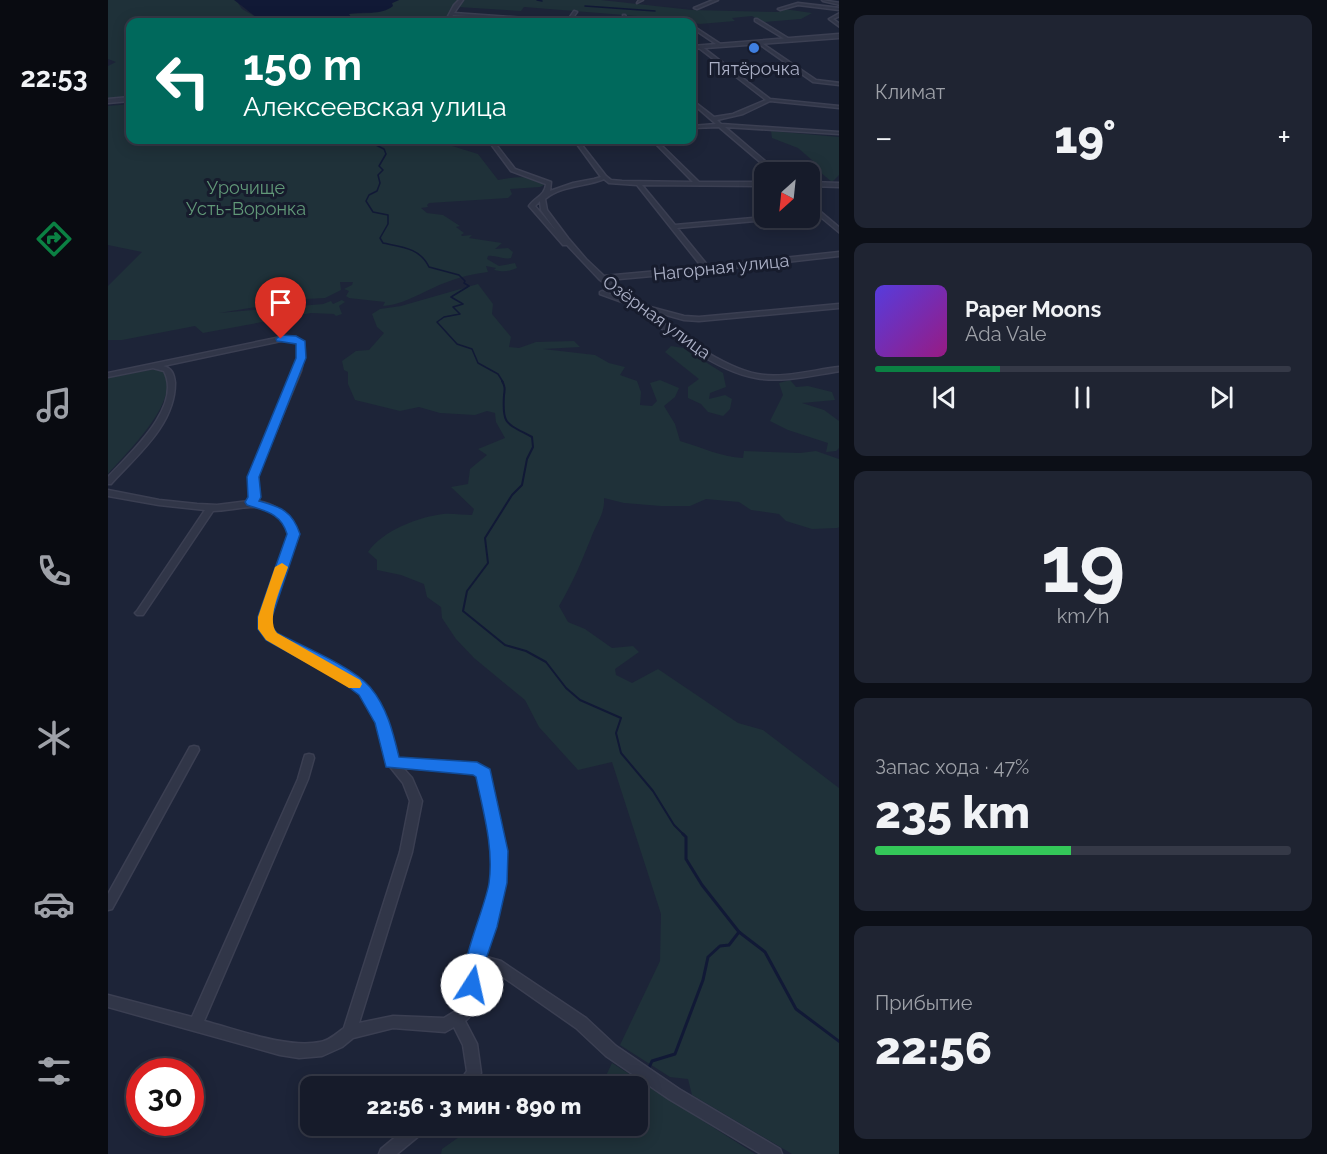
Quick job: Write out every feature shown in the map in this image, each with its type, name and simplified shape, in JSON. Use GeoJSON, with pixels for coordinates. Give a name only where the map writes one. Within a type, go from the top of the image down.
{"type":"FeatureCollection","features":[{"type":"Feature","properties":{"kind":"street"},"geometry":{"type":"LineString","coordinates":[[450,18],[461,0]]}},
{"type":"Feature","properties":{"kind":"street"},"geometry":{"type":"LineString","coordinates":[[696,8],[716,0]]}},
{"type":"Feature","properties":{"kind":"street"},"geometry":{"type":"LineString","coordinates":[[824,0],[839,8]]}},
{"type":"Feature","properties":{"kind":"street"},"geometry":{"type":"LineString","coordinates":[[780,9],[798,4],[839,8]]}},
{"type":"Feature","properties":{"kind":"street"},"geometry":{"type":"LineString","coordinates":[[839,9],[831,19],[839,25]]}},
{"type":"Feature","properties":{"kind":"street"},"geometry":{"type":"LineString","coordinates":[[571,18],[575,12]]}},
{"type":"Feature","properties":{"kind":"street"},"geometry":{"type":"LineString","coordinates":[[453,14],[510,18]]}},
{"type":"Feature","properties":{"kind":"street"},"geometry":{"type":"LineString","coordinates":[[756,20],[787,39]]}},
{"type":"Feature","properties":{"kind":"street"},"geometry":{"type":"LineString","coordinates":[[696,30],[717,44]]}},
{"type":"Feature","properties":{"kind":"street"},"geometry":{"type":"LineString","coordinates":[[696,48],[717,44],[839,36]]}},
{"type":"Feature","properties":{"kind":"street"},"geometry":{"type":"LineString","coordinates":[[760,43],[815,81],[839,84]]}},
{"type":"Feature","properties":{"kind":"street"},"geometry":{"type":"LineString","coordinates":[[700,47],[769,100],[839,107]]}},
{"type":"Feature","properties":{"kind":"street"},"geometry":{"type":"LineString","coordinates":[[108,101],[126,99]]}},
{"type":"Feature","properties":{"kind":"street"},"geometry":{"type":"LineString","coordinates":[[712,119],[723,119],[743,113],[769,100]]}},
{"type":"Feature","properties":{"kind":"street"},"geometry":{"type":"LineString","coordinates":[[696,105],[762,162]]}},
{"type":"Feature","properties":{"kind":"street"},"geometry":{"type":"LineString","coordinates":[[696,127],[721,125],[839,133]]}},
{"type":"Feature","properties":{"kind":"street"},"geometry":{"type":"LineString","coordinates":[[705,126],[728,132]]}},
{"type":"Feature","properties":{"kind":"street","name":"Озёрная улица"},"geometry":{"type":"LineString","coordinates":[[493,144],[513,170],[547,181],[548,190],[542,199],[544,210],[582,258],[602,278],[634,304],[730,369],[757,376],[839,369]]}},
{"type":"Feature","properties":{"kind":"street"},"geometry":{"type":"LineString","coordinates":[[579,144],[604,177],[613,182],[754,184]]}},
{"type":"Feature","properties":{"kind":"street"},"geometry":{"type":"LineString","coordinates":[[658,144],[698,184]]}},
{"type":"Feature","properties":{"kind":"street"},"geometry":{"type":"LineString","coordinates":[[582,258],[573,253],[536,211],[532,206],[533,202],[574,184],[597,181],[604,177]]}},
{"type":"Feature","properties":{"kind":"street"},"geometry":{"type":"LineString","coordinates":[[638,183],[707,269]]}},
{"type":"Feature","properties":{"kind":"street"},"geometry":{"type":"LineString","coordinates":[[820,184],[839,184]]}},
{"type":"Feature","properties":{"kind":"street"},"geometry":{"type":"LineString","coordinates":[[820,213],[839,230]]}},
{"type":"Feature","properties":{"kind":"street"},"geometry":{"type":"LineString","coordinates":[[672,227],[754,219]]}},
{"type":"Feature","properties":{"kind":"street","name":"Нагорная улица"},"geometry":{"type":"LineString","coordinates":[[602,278],[614,279],[839,255]]}},
{"type":"Feature","properties":{"kind":"street"},"geometry":{"type":"LineString","coordinates":[[602,293],[684,318],[699,319],[839,306]]}},
{"type":"Feature","properties":{"kind":"street"},"geometry":{"type":"LineString","coordinates":[[108,375],[281,339],[296,339],[301,343],[301,358],[297,371],[253,477],[255,497],[252,502]]}},
{"type":"Feature","properties":{"kind":"street"},"geometry":{"type":"LineString","coordinates":[[108,482],[166,413],[172,390],[171,373],[165,367],[152,366]]}},
{"type":"Feature","properties":{"kind":"street"},"geometry":{"type":"LineString","coordinates":[[108,493],[157,503],[211,508],[236,507],[252,502],[278,510],[290,524],[293,534],[265,617],[265,629],[272,636],[344,676],[364,691],[383,722],[392,763],[408,781],[416,801],[406,852],[349,1032]]}},
{"type":"Feature","properties":{"kind":"street"},"geometry":{"type":"LineString","coordinates":[[140,614],[211,508]]}},
{"type":"Feature","properties":{"kind":"street"},"geometry":{"type":"LineString","coordinates":[[108,905],[194,750]]}},
{"type":"Feature","properties":{"kind":"street"},"geometry":{"type":"LineString","coordinates":[[195,1025],[303,779],[309,758]]}},
{"type":"Feature","properties":{"kind":"street"},"geometry":{"type":"LineString","coordinates":[[108,1000],[280,1048],[299,1051],[322,1049],[337,1042],[349,1032],[393,1022],[445,1025],[464,1014],[470,1001],[474,968],[498,883],[499,851],[484,774],[477,768],[392,763]]}},
{"type":"Feature","properties":{"kind":"street"},"geometry":{"type":"LineString","coordinates":[[474,968],[485,961],[497,965],[580,1023],[620,1057],[674,1094],[775,1154]]}},
{"type":"Feature","properties":{"kind":"street"},"geometry":{"type":"LineString","coordinates":[[456,1018],[470,1044],[474,1073],[472,1076]]}},
{"type":"Feature","properties":{"kind":"street"},"geometry":{"type":"LineString","coordinates":[[386,1154],[408,1136]]}},
{"type":"Feature","properties":{"kind":"green space"},"geometry":{"type":"Polygon","coordinates":[[[108,0],[236,0],[242,9],[258,18],[126,18],[126,97],[108,99],[108,66],[116,62],[108,59],[108,0]]]}},
{"type":"Feature","properties":{"kind":"green space"},"geometry":{"type":"Polygon","coordinates":[[[399,0],[601,0],[692,10],[778,12],[784,9],[812,13],[801,19],[764,22],[752,16],[732,18],[735,21],[700,24],[696,23],[696,18],[662,18],[524,7],[521,11],[458,7],[456,13],[452,13],[449,18],[329,18],[371,13],[399,0]]]}},
{"type":"Feature","properties":{"kind":"green space","name":"Урочище Усть-Воронка"},"geometry":{"type":"Polygon","coordinates":[[[126,104],[126,144],[446,144],[478,154],[498,180],[516,177],[529,178],[544,185],[510,189],[512,194],[508,198],[429,203],[428,207],[421,208],[427,213],[443,215],[460,226],[456,227],[464,233],[462,236],[472,235],[469,238],[502,243],[495,249],[508,248],[513,252],[511,258],[488,256],[487,259],[499,266],[515,263],[517,268],[500,271],[486,266],[488,272],[453,280],[403,302],[383,306],[385,302],[349,298],[346,296],[349,291],[344,289],[353,282],[340,282],[341,290],[325,298],[219,313],[323,304],[331,301],[333,304],[342,300],[345,302],[339,306],[342,314],[336,316],[311,313],[203,333],[195,326],[122,340],[108,340],[108,286],[142,252],[108,245],[108,106],[126,104]]]}},
{"type":"Feature","properties":{"kind":"green space"},"geometry":{"type":"Polygon","coordinates":[[[771,131],[839,137],[839,175],[832,182],[820,172],[820,162],[814,162],[798,148],[772,138],[771,131]]]}},
{"type":"Feature","properties":{"kind":"green space"},"geometry":{"type":"Polygon","coordinates":[[[478,284],[493,304],[492,314],[511,337],[509,347],[519,348],[536,342],[574,341],[580,347],[543,349],[595,355],[609,363],[625,367],[620,375],[637,381],[641,392],[640,405],[652,406],[657,401],[650,383],[660,380],[679,388],[675,397],[664,406],[675,424],[680,441],[719,454],[743,458],[744,451],[800,453],[816,451],[839,459],[839,527],[837,528],[812,529],[786,521],[779,514],[751,510],[739,502],[706,499],[690,506],[661,506],[624,503],[604,498],[600,519],[559,606],[568,622],[585,629],[612,648],[633,646],[639,652],[615,669],[616,675],[632,683],[658,669],[738,723],[763,730],[839,788],[839,1154],[792,1154],[692,1095],[688,1079],[670,1077],[620,1045],[660,961],[661,914],[612,762],[578,770],[539,727],[525,700],[474,658],[456,639],[442,618],[441,607],[427,597],[424,584],[401,575],[377,570],[377,560],[368,552],[374,544],[391,532],[423,518],[443,514],[472,515],[474,509],[451,487],[468,484],[470,469],[487,455],[478,449],[505,438],[496,422],[495,413],[487,411],[475,415],[440,413],[419,407],[400,411],[355,400],[348,384],[348,372],[344,370],[342,361],[356,351],[369,350],[384,333],[377,327],[372,314],[380,309],[401,306],[478,284]]]}},
{"type":"Feature","properties":{"kind":"green space"},"geometry":{"type":"Polygon","coordinates":[[[671,346],[683,348],[723,373],[726,387],[710,393],[709,399],[725,395],[732,399],[730,409],[723,416],[708,412],[701,404],[688,398],[688,387],[699,379],[665,352],[671,346]]]}},
{"type":"Feature","properties":{"kind":"green space"},"geometry":{"type":"Polygon","coordinates":[[[162,370],[167,382],[166,395],[160,410],[139,440],[108,474],[108,378],[162,370]]]}},
{"type":"Feature","properties":{"kind":"green space"},"geometry":{"type":"Polygon","coordinates":[[[790,380],[796,387],[808,386],[832,392],[835,400],[802,403],[824,410],[839,421],[839,448],[836,451],[826,452],[828,443],[788,430],[770,421],[783,395],[779,383],[790,380]]]}},
{"type":"Feature","properties":{"kind":"green space"},"geometry":{"type":"Polygon","coordinates":[[[612,1063],[632,1076],[606,1076],[612,1063]]]}},
{"type":"Feature","properties":{"kind":"green space"},"geometry":{"type":"Polygon","coordinates":[[[648,1086],[755,1154],[441,1154],[442,1149],[460,1136],[648,1136],[648,1086]]]}},
{"type":"Feature","properties":{"kind":"water"},"geometry":{"type":"Polygon","coordinates":[[[234,0],[399,0],[383,11],[349,14],[351,17],[258,18],[234,0]]]}},
{"type":"Feature","properties":{"kind":"waterway"},"geometry":{"type":"LineString","coordinates":[[537,0],[542,1]]}},
{"type":"Feature","properties":{"kind":"waterway"},"geometry":{"type":"LineString","coordinates":[[585,6],[655,11]]}},
{"type":"Feature","properties":{"kind":"waterway"},"geometry":{"type":"LineString","coordinates":[[374,144],[384,149],[386,154],[379,166],[383,170],[378,175],[380,183],[377,191],[369,195],[366,201],[373,212],[388,215],[388,224],[380,238],[383,243],[416,252],[429,267],[459,275],[465,281],[464,283],[469,286],[451,297],[463,304],[453,307],[460,314],[444,317],[437,322],[457,344],[472,349],[478,363],[498,374],[503,382]]}},
{"type":"Feature","properties":{"kind":"waterway"},"geometry":{"type":"LineString","coordinates":[[502,381],[505,388],[505,418],[511,425],[532,437],[533,447],[527,459],[522,485],[512,495],[485,538],[488,563],[467,591],[463,611],[505,645],[526,651],[546,662],[566,688],[580,700],[621,718],[616,733],[621,753],[653,791],[674,825],[686,837],[686,859],[702,885],[739,932]]}},
{"type":"Feature","properties":{"kind":"waterway"},"geometry":{"type":"LineString","coordinates":[[648,1070],[652,1061],[675,1054],[703,980],[708,957],[720,946],[729,945],[739,932]]}},
{"type":"Feature","properties":{"kind":"waterway"},"geometry":{"type":"LineString","coordinates":[[739,932],[765,952],[796,1009],[839,1041]]}},
{"type":"Feature","properties":{"kind":"slow traffic"},"geometry":{"type":"LineString","coordinates":[[282,567],[265,617],[265,629],[272,636],[355,684]]}},
{"type":"Feature","properties":{"kind":"place","name":"Пятёрочка"},"geometry":{"type":"Point","coordinates":[754,48]}},
{"type":"Feature","properties":{"kind":"route"},"geometry":{"type":"LineString","coordinates":[[281,339],[296,339],[301,343],[301,358],[253,477],[255,497],[252,502],[278,510],[290,524],[293,534],[265,617],[265,629],[272,636],[344,676],[364,691],[375,705],[383,722],[392,763],[477,768],[484,774],[499,851],[498,883],[475,962],[472,985]]}}]}
